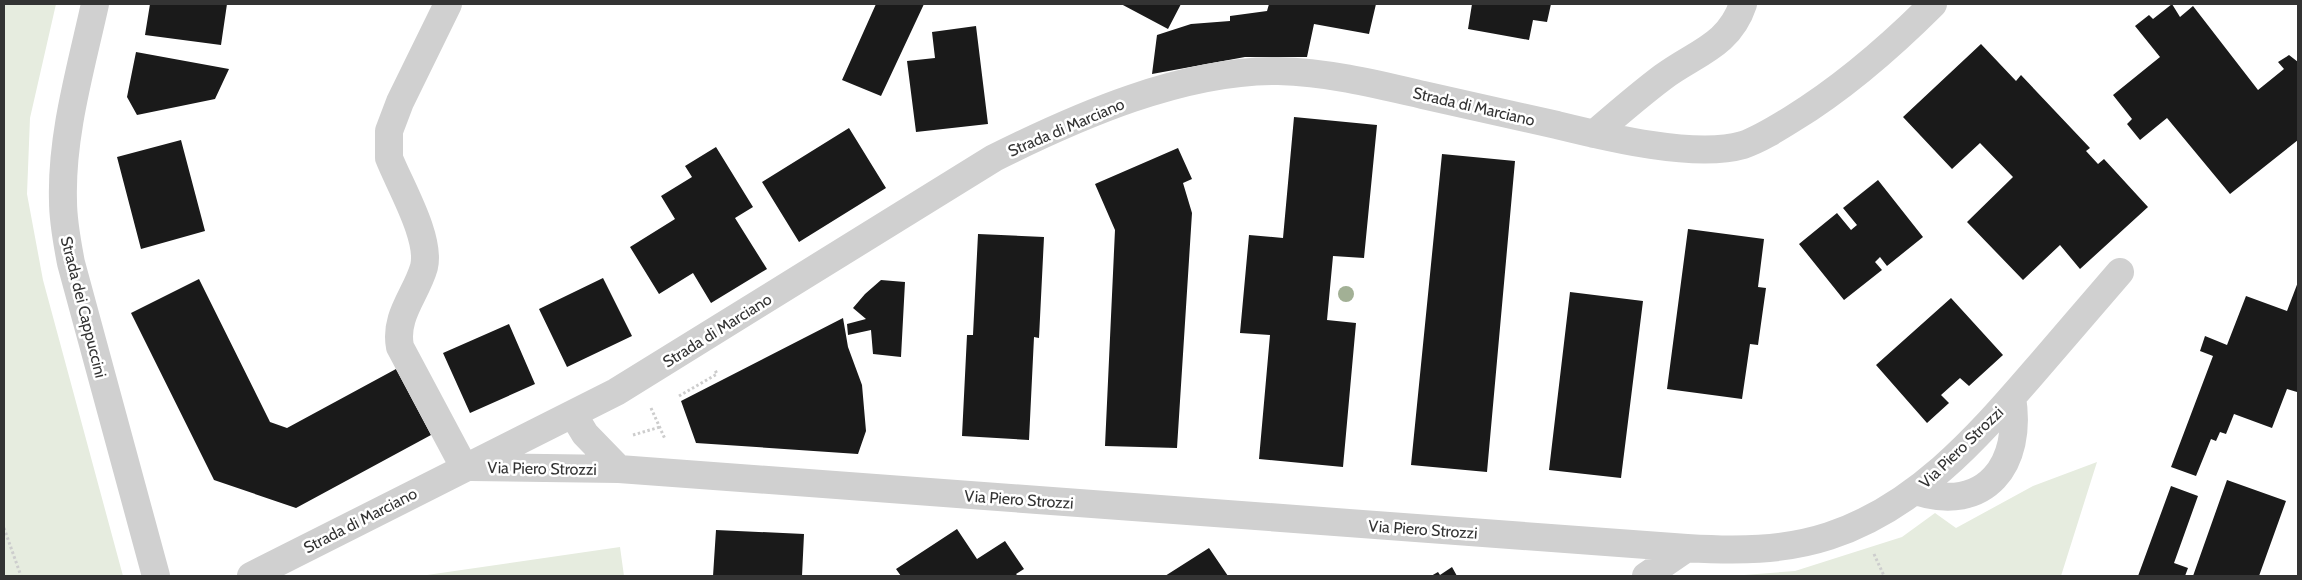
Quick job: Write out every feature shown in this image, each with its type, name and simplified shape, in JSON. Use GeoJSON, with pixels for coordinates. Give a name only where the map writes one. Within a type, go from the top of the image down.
{"type":"FeatureCollection","features":[{"type":"Feature","properties":{"kind":"street","name":"Strada dei Cappuccini"},"geometry":{"type":"LineString","coordinates":[[95,4],[67,139],[63,174],[65,230],[71,262],[156,576]]}},
{"type":"Feature","properties":{"kind":"street"},"geometry":{"type":"LineString","coordinates":[[448,4],[400,102],[390,131],[388,146],[389,158],[421,234],[424,255],[424,266],[399,327],[400,347],[464,467]]}},
{"type":"Feature","properties":{"kind":"street"},"geometry":{"type":"LineString","coordinates":[[1594,134],[1664,76],[1722,39],[1737,21],[1743,4]]}},
{"type":"Feature","properties":{"kind":"street","name":"Strada di Marciano"},"geometry":{"type":"LineString","coordinates":[[251,576],[464,467],[573,414],[643,376],[994,158],[1074,122],[1172,86],[1211,77],[1256,72],[1278,71],[1331,76],[1382,85],[1594,134],[1685,148],[1720,150],[1744,144],[1781,126],[1833,92],[1894,43],[1933,4]]}},
{"type":"Feature","properties":{"kind":"street","name":"Via Piero Strozzi"},"geometry":{"type":"LineString","coordinates":[[464,467],[619,469],[1687,548],[1752,550],[1830,536],[1873,518],[1915,491],[1952,460],[2012,397],[2120,272]]}},
{"type":"Feature","properties":{"kind":"street"},"geometry":{"type":"LineString","coordinates":[[1915,491],[1940,497],[1961,496],[1985,486],[1995,478],[2008,458],[2012,443],[2015,412],[2012,397]]}},
{"type":"Feature","properties":{"kind":"street","name":"Via Piero Strozzi"},"geometry":{"type":"LineString","coordinates":[[573,414],[585,434],[619,469]]}},
{"type":"Feature","properties":{"kind":"street"},"geometry":{"type":"LineString","coordinates":[[1646,576],[1687,548]]}},
{"type":"Feature","properties":{"kind":"path"},"geometry":{"type":"LineString","coordinates":[[679,396],[717,374]]}},
{"type":"Feature","properties":{"kind":"path"},"geometry":{"type":"LineString","coordinates":[[648,402],[666,442],[662,446]]}},
{"type":"Feature","properties":{"kind":"path"},"geometry":{"type":"LineString","coordinates":[[630,436],[660,427]]}},
{"type":"Feature","properties":{"kind":"path"},"geometry":{"type":"LineString","coordinates":[[4,528],[21,576]]}},
{"type":"Feature","properties":{"kind":"shaded area"},"geometry":{"type":"Polygon","coordinates":[[[4,4],[56,4],[30,118],[27,194],[43,280],[123,576],[4,576],[4,4]]]}},
{"type":"Feature","properties":{"kind":"shaded area"},"geometry":{"type":"Polygon","coordinates":[[[2097,462],[2061,576],[1678,576],[1744,575],[1795,571],[1902,537],[1935,513],[1956,528],[2033,486],[2097,462]]]}},
{"type":"Feature","properties":{"kind":"shaded area"},"geometry":{"type":"Polygon","coordinates":[[[620,547],[624,576],[420,576],[620,547]]]}},
{"type":"Feature","properties":{"kind":"building"},"geometry":{"type":"Polygon","coordinates":[[[150,4],[227,4],[221,45],[145,35],[150,4]]]}},
{"type":"Feature","properties":{"kind":"building"},"geometry":{"type":"Polygon","coordinates":[[[876,4],[924,4],[881,96],[842,80],[876,4]]]}},
{"type":"Feature","properties":{"kind":"building"},"geometry":{"type":"Polygon","coordinates":[[[1121,4],[1181,4],[1168,29],[1121,4]]]}},
{"type":"Feature","properties":{"kind":"building"},"geometry":{"type":"Polygon","coordinates":[[[1269,4],[1376,4],[1369,34],[1314,24],[1307,57],[1245,57],[1152,74],[1157,35],[1191,24],[1230,21],[1230,16],[1267,11],[1269,4]]]}},
{"type":"Feature","properties":{"kind":"building"},"geometry":{"type":"Polygon","coordinates":[[[1472,4],[1551,4],[1547,22],[1533,20],[1529,40],[1468,29],[1472,4]]]}},
{"type":"Feature","properties":{"kind":"building"},"geometry":{"type":"Polygon","coordinates":[[[2172,4],[2180,17],[2193,6],[2258,90],[2284,69],[2278,62],[2289,55],[2298,62],[2298,140],[2230,194],[2167,118],[2140,140],[2127,124],[2132,119],[2113,95],[2160,57],[2135,26],[2149,15],[2153,19],[2172,4]]]}},
{"type":"Feature","properties":{"kind":"building"},"geometry":{"type":"Polygon","coordinates":[[[976,26],[988,124],[916,132],[907,61],[935,58],[932,32],[976,26]]]}},
{"type":"Feature","properties":{"kind":"building"},"geometry":{"type":"Polygon","coordinates":[[[1981,44],[2016,81],[2021,75],[2090,148],[2086,151],[2098,164],[2104,159],[2148,207],[2080,269],[2060,245],[2023,280],[1967,222],[2013,177],[1980,143],[1952,169],[1903,117],[1981,44]]]}},
{"type":"Feature","properties":{"kind":"building"},"geometry":{"type":"Polygon","coordinates":[[[136,52],[229,69],[215,99],[137,115],[127,97],[136,52]]]}},
{"type":"Feature","properties":{"kind":"building"},"geometry":{"type":"Polygon","coordinates":[[[1294,117],[1377,125],[1364,258],[1333,256],[1327,320],[1356,323],[1343,467],[1259,459],[1270,335],[1240,333],[1249,235],[1283,238],[1294,117]]]}},
{"type":"Feature","properties":{"kind":"building"},"geometry":{"type":"Polygon","coordinates":[[[849,128],[886,188],[799,242],[762,182],[849,128]]]}},
{"type":"Feature","properties":{"kind":"building"},"geometry":{"type":"Polygon","coordinates":[[[181,140],[205,231],[141,249],[117,157],[181,140]]]}},
{"type":"Feature","properties":{"kind":"building"},"geometry":{"type":"Polygon","coordinates":[[[716,147],[753,207],[735,218],[767,269],[711,303],[693,273],[659,294],[630,247],[675,219],[661,196],[692,177],[685,166],[716,147]]]}},
{"type":"Feature","properties":{"kind":"building"},"geometry":{"type":"Polygon","coordinates":[[[1178,148],[1192,179],[1183,183],[1192,213],[1177,448],[1105,446],[1115,230],[1095,184],[1178,148]]]}},
{"type":"Feature","properties":{"kind":"building"},"geometry":{"type":"Polygon","coordinates":[[[1442,154],[1515,161],[1487,472],[1411,465],[1442,154]]]}},
{"type":"Feature","properties":{"kind":"building"},"geometry":{"type":"Polygon","coordinates":[[[1878,180],[1923,237],[1887,266],[1880,257],[1875,262],[1882,270],[1844,300],[1799,244],[1837,213],[1851,230],[1857,225],[1843,208],[1878,180]]]}},
{"type":"Feature","properties":{"kind":"building"},"geometry":{"type":"Polygon","coordinates":[[[1688,229],[1764,239],[1758,287],[1766,288],[1758,345],[1750,344],[1742,399],[1667,389],[1688,229]]]}},
{"type":"Feature","properties":{"kind":"building"},"geometry":{"type":"Polygon","coordinates":[[[978,234],[1044,237],[1039,338],[1034,337],[1029,440],[962,436],[967,335],[973,335],[978,234]]]}},
{"type":"Feature","properties":{"kind":"building"},"geometry":{"type":"Polygon","coordinates":[[[603,278],[632,336],[567,367],[539,309],[603,278]]]}},
{"type":"Feature","properties":{"kind":"building"},"geometry":{"type":"Polygon","coordinates":[[[199,279],[270,422],[287,428],[396,369],[431,435],[296,508],[214,480],[131,313],[199,279]]]}},
{"type":"Feature","properties":{"kind":"building"},"geometry":{"type":"Polygon","coordinates":[[[881,280],[905,282],[901,357],[873,354],[871,330],[848,335],[847,324],[866,319],[853,308],[881,280]]]}},
{"type":"Feature","properties":{"kind":"building"},"geometry":{"type":"Polygon","coordinates":[[[2298,282],[2297,392],[2287,389],[2272,428],[2234,414],[2226,434],[2220,432],[2216,441],[2211,439],[2196,476],[2171,467],[2213,356],[2200,351],[2205,336],[2227,345],[2246,296],[2287,311],[2298,282]]]}},
{"type":"Feature","properties":{"kind":"building"},"geometry":{"type":"Polygon","coordinates":[[[1570,292],[1643,301],[1621,478],[1549,470],[1570,292]]]}},
{"type":"Feature","properties":{"kind":"building"},"geometry":{"type":"Polygon","coordinates":[[[1951,298],[2003,355],[1969,386],[1960,378],[1941,395],[1949,403],[1927,423],[1876,365],[1951,298]]]}},
{"type":"Feature","properties":{"kind":"building"},"geometry":{"type":"Polygon","coordinates":[[[843,318],[848,347],[862,385],[866,431],[858,454],[696,443],[681,401],[843,318]]]}},
{"type":"Feature","properties":{"kind":"building"},"geometry":{"type":"Polygon","coordinates":[[[509,324],[535,384],[470,413],[443,353],[509,324]]]}},
{"type":"Feature","properties":{"kind":"building"},"geometry":{"type":"Polygon","coordinates":[[[2227,480],[2286,501],[2259,576],[2193,576],[2227,480]]]}},
{"type":"Feature","properties":{"kind":"building"},"geometry":{"type":"Polygon","coordinates":[[[2171,486],[2198,496],[2174,563],[2188,568],[2185,576],[2138,576],[2171,486]]]}},
{"type":"Feature","properties":{"kind":"building"},"geometry":{"type":"Polygon","coordinates":[[[957,529],[977,559],[1005,541],[1024,569],[1016,574],[1018,576],[901,576],[896,569],[957,529]]]}},
{"type":"Feature","properties":{"kind":"building"},"geometry":{"type":"Polygon","coordinates":[[[716,530],[804,534],[802,576],[713,576],[716,530]]]}},
{"type":"Feature","properties":{"kind":"building"},"geometry":{"type":"Polygon","coordinates":[[[1209,548],[1228,576],[1165,576],[1209,548]]]}},
{"type":"Feature","properties":{"kind":"building"},"geometry":{"type":"Polygon","coordinates":[[[1452,567],[1457,576],[1431,576],[1438,572],[1440,575],[1452,567]]]}}]}
